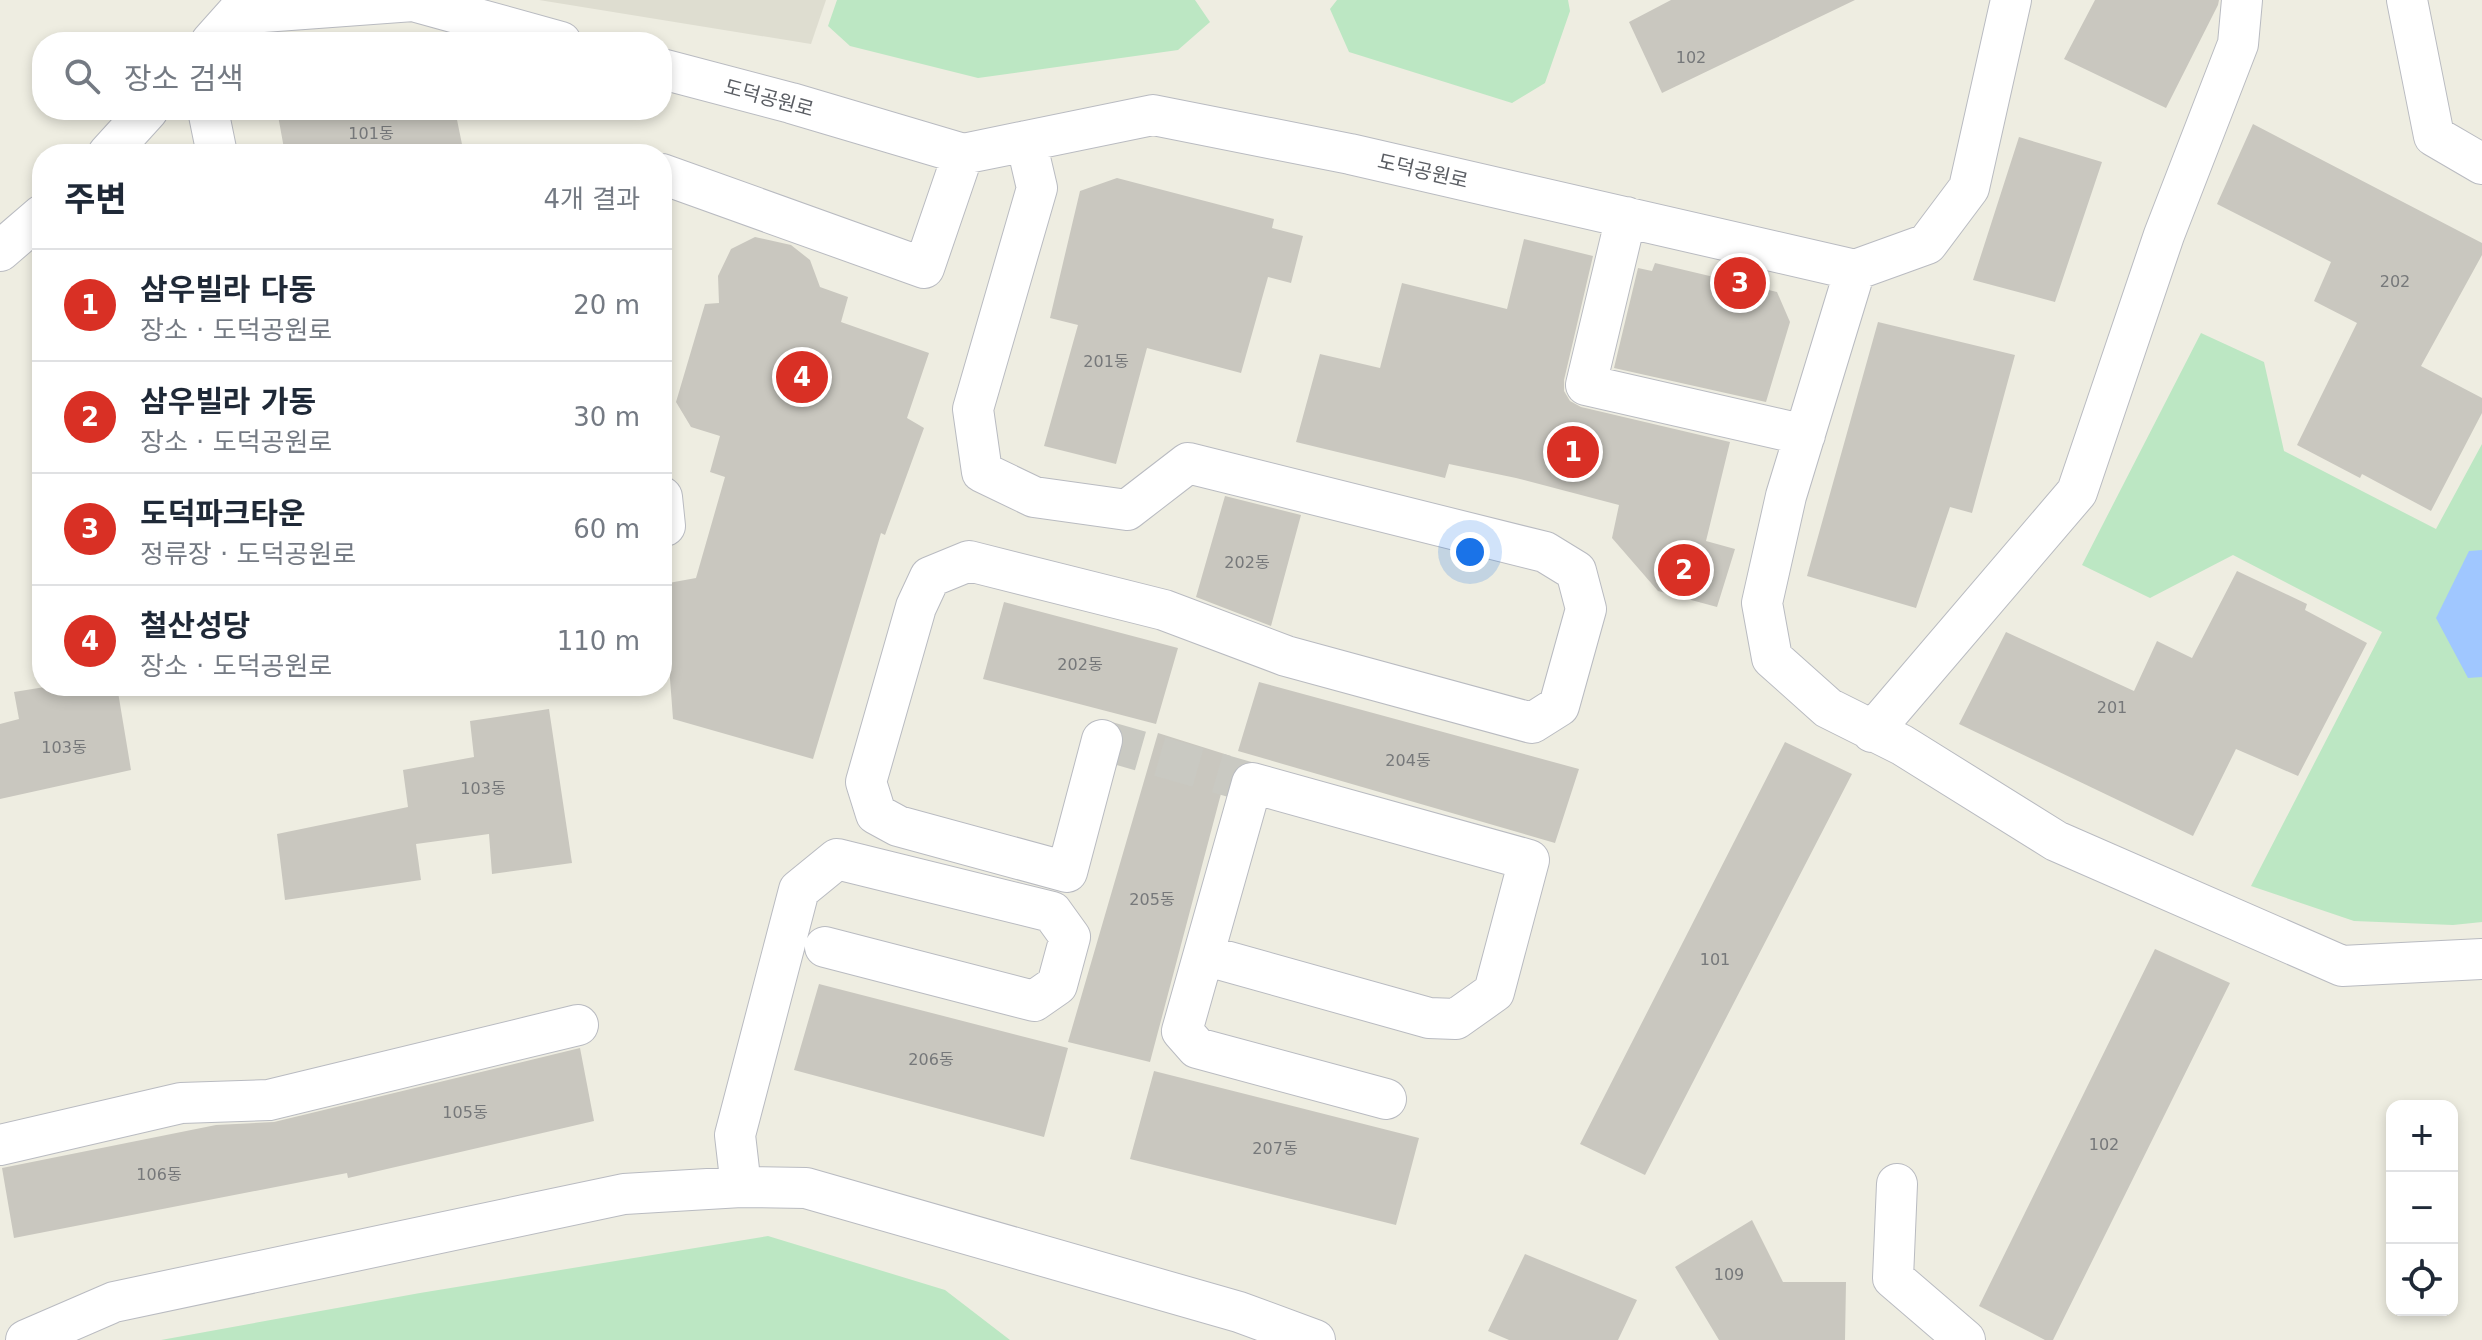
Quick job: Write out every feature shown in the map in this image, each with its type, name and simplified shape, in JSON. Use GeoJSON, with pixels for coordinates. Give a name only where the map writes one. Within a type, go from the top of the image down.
{"type":"FeatureCollection","features":[{"type":"Feature","properties":{"kind":"street"},"geometry":{"type":"LineString","coordinates":[[2011,0],[1969,188],[1927,244],[1855,270],[1786,496],[1762,603],[1772,658],[1828,708],[1902,745],[2056,841],[2342,966],[2482,959]]}},
{"type":"Feature","properties":{"kind":"street"},"geometry":{"type":"LineString","coordinates":[[1872,732],[2077,492],[2169,222],[2238,44],[2242,0]]}},
{"type":"Feature","properties":{"kind":"street"},"geometry":{"type":"LineString","coordinates":[[2407,0],[2434,136],[2482,164]]}},
{"type":"Feature","properties":{"kind":"street"},"geometry":{"type":"LineString","coordinates":[[220,32],[236,14],[413,1],[525,32]]}},
{"type":"Feature","properties":{"kind":"street","name":"도덕공원로"},"geometry":{"type":"LineString","coordinates":[[672,72],[963,154],[1153,115],[1350,154],[1855,270]]}},
{"type":"Feature","properties":{"kind":"street"},"geometry":{"type":"LineString","coordinates":[[117,144],[139,120]]}},
{"type":"Feature","properties":{"kind":"street"},"geometry":{"type":"LineString","coordinates":[[210,120],[215,144]]}},
{"type":"Feature","properties":{"kind":"street"},"geometry":{"type":"LineString","coordinates":[[1026,141],[1037,188],[973,409],[982,472],[1034,497],[1127,510],[1188,463],[1545,552],[1576,571],[1586,609],[1559,706],[1532,723],[1286,656],[1164,610],[969,561],[930,577],[916,607],[866,782],[876,814],[898,826],[1067,872],[1102,740]]}},
{"type":"Feature","properties":{"kind":"street"},"geometry":{"type":"LineString","coordinates":[[672,178],[924,268],[963,154]]}},
{"type":"Feature","properties":{"kind":"street"},"geometry":{"type":"LineString","coordinates":[[1626,217],[1586,385],[1805,435]]}},
{"type":"Feature","properties":{"kind":"street"},"geometry":{"type":"LineString","coordinates":[[0,251],[32,224]]}},
{"type":"Feature","properties":{"kind":"street"},"geometry":{"type":"LineString","coordinates":[[1204,955],[1429,1018],[1456,1019],[1494,992],[1529,860],[1252,783],[1182,1031],[1197,1048],[1386,1099]]}},
{"type":"Feature","properties":{"kind":"street"},"geometry":{"type":"LineString","coordinates":[[741,1187],[735,1135],[799,890],[837,859],[1052,912],[1070,937],[1057,985],[1034,1001],[825,947]]}},
{"type":"Feature","properties":{"kind":"street"},"geometry":{"type":"LineString","coordinates":[[0,1145],[181,1103],[269,1100],[578,1025]]}},
{"type":"Feature","properties":{"kind":"street"},"geometry":{"type":"LineString","coordinates":[[1897,1184],[1893,1278],[1965,1340]]}},
{"type":"Feature","properties":{"kind":"street"},"geometry":{"type":"LineString","coordinates":[[26,1340],[114,1302],[624,1194],[741,1187],[806,1188],[1239,1312],[1315,1340]]}},
{"type":"Feature","properties":{"kind":"shaded area"},"geometry":{"type":"Polygon","coordinates":[[[539,0],[826,0],[811,44],[539,0]]]}},
{"type":"Feature","properties":{"kind":"green space"},"geometry":{"type":"Polygon","coordinates":[[[837,0],[1195,0],[1210,22],[1178,50],[978,78],[850,46],[828,26],[837,0]]]}},
{"type":"Feature","properties":{"kind":"green space"},"geometry":{"type":"Polygon","coordinates":[[[1337,0],[1568,0],[1570,11],[1545,83],[1512,103],[1349,52],[1330,9],[1337,0]]]}},
{"type":"Feature","properties":{"kind":"green space"},"geometry":{"type":"Polygon","coordinates":[[[2201,333],[2264,362],[2284,451],[2436,529],[2482,444],[2482,922],[2453,925],[2354,921],[2251,886],[2382,632],[2233,555],[2150,598],[2082,565],[2201,333]]]}},
{"type":"Feature","properties":{"kind":"green space"},"geometry":{"type":"Polygon","coordinates":[[[768,1236],[945,1290],[1010,1340],[161,1340],[420,1293],[768,1236]]]}},
{"type":"Feature","properties":{"kind":"water"},"geometry":{"type":"Polygon","coordinates":[[[2482,550],[2482,677],[2468,678],[2436,618],[2469,551],[2482,550]]]}},
{"type":"Feature","properties":{"kind":"building"},"geometry":{"type":"Polygon","coordinates":[[[1671,0],[1855,0],[1662,93],[1629,22],[1671,0]]]}},
{"type":"Feature","properties":{"kind":"building"},"geometry":{"type":"Polygon","coordinates":[[[2095,0],[2219,0],[2166,108],[2064,59],[2095,0]]]}},
{"type":"Feature","properties":{"kind":"building"},"geometry":{"type":"Polygon","coordinates":[[[279,120],[457,120],[462,144],[283,144],[279,120]]]}},
{"type":"Feature","properties":{"kind":"building"},"geometry":{"type":"Polygon","coordinates":[[[2253,124],[2482,243],[2482,255],[2421,366],[2482,398],[2482,413],[2431,511],[2362,474],[2360,478],[2297,445],[2357,323],[2314,301],[2331,262],[2217,204],[2253,124]]]}},
{"type":"Feature","properties":{"kind":"building"},"geometry":{"type":"Polygon","coordinates":[[[2019,137],[2102,162],[2055,302],[1973,280],[2019,137]]]}},
{"type":"Feature","properties":{"kind":"building"},"geometry":{"type":"Polygon","coordinates":[[[1117,178],[1274,219],[1272,228],[1303,236],[1291,283],[1268,277],[1241,373],[1147,348],[1116,464],[1044,446],[1078,325],[1050,318],[1080,191],[1117,178]]]}},
{"type":"Feature","properties":{"kind":"building"},"geometry":{"type":"Polygon","coordinates":[[[755,237],[791,245],[810,260],[820,287],[848,297],[841,322],[929,353],[907,418],[924,428],[885,535],[881,533],[813,759],[673,719],[672,582],[696,578],[725,477],[710,472],[720,436],[691,427],[676,402],[705,304],[719,303],[718,276],[731,249],[755,237]]]}},
{"type":"Feature","properties":{"kind":"building"},"geometry":{"type":"Polygon","coordinates":[[[1524,239],[1593,256],[1564,380],[1564,391],[1570,401],[1581,407],[1730,442],[1706,541],[1735,549],[1717,607],[1658,591],[1612,538],[1619,505],[1449,464],[1445,478],[1296,442],[1320,354],[1380,368],[1402,283],[1507,309],[1524,239]]]}},
{"type":"Feature","properties":{"kind":"building"},"geometry":{"type":"Polygon","coordinates":[[[1655,263],[1777,292],[1790,322],[1766,402],[1614,368],[1638,268],[1652,271],[1655,263]]]}},
{"type":"Feature","properties":{"kind":"building"},"geometry":{"type":"Polygon","coordinates":[[[1878,322],[2015,355],[1972,513],[1950,507],[1916,608],[1807,576],[1878,322]]]}},
{"type":"Feature","properties":{"kind":"building"},"geometry":{"type":"Polygon","coordinates":[[[1225,496],[1301,515],[1271,626],[1196,597],[1225,496]]]}},
{"type":"Feature","properties":{"kind":"building"},"geometry":{"type":"Polygon","coordinates":[[[2237,571],[2307,604],[2305,610],[2367,643],[2298,776],[2236,749],[2193,836],[1959,724],[2006,632],[2134,691],[2157,641],[2192,658],[2237,571]]]}},
{"type":"Feature","properties":{"kind":"building"},"geometry":{"type":"Polygon","coordinates":[[[1004,602],[1178,648],[1156,724],[983,679],[1004,602]]]}},
{"type":"Feature","properties":{"kind":"building"},"geometry":{"type":"Polygon","coordinates":[[[1259,682],[1579,769],[1555,843],[1238,751],[1259,682]]]}},
{"type":"Feature","properties":{"kind":"building"},"geometry":{"type":"Polygon","coordinates":[[[32,689],[32,696],[119,696],[131,770],[0,799],[0,724],[19,719],[14,692],[32,689]]]}},
{"type":"Feature","properties":{"kind":"building"},"geometry":{"type":"Polygon","coordinates":[[[549,709],[572,863],[492,874],[489,834],[416,844],[421,880],[285,900],[277,834],[408,807],[403,770],[474,757],[470,721],[549,709]]]}},
{"type":"Feature","properties":{"kind":"building"},"geometry":{"type":"Polygon","coordinates":[[[1158,733],[1231,756],[1150,1062],[1068,1042],[1158,733]]]}},
{"type":"Feature","properties":{"kind":"building"},"geometry":{"type":"Polygon","coordinates":[[[1785,742],[1852,774],[1645,1175],[1580,1144],[1785,742]]]}},
{"type":"Feature","properties":{"kind":"building"},"geometry":{"type":"Polygon","coordinates":[[[2155,949],[2230,983],[2053,1340],[2045,1340],[1979,1306],[2155,949]]]}},
{"type":"Feature","properties":{"kind":"building"},"geometry":{"type":"Polygon","coordinates":[[[819,984],[1068,1048],[1044,1137],[794,1070],[819,984]]]}},
{"type":"Feature","properties":{"kind":"building"},"geometry":{"type":"Polygon","coordinates":[[[580,1048],[594,1121],[348,1178],[347,1173],[14,1238],[2,1168],[216,1125],[274,1122],[580,1048]]]}},
{"type":"Feature","properties":{"kind":"building"},"geometry":{"type":"Polygon","coordinates":[[[1154,1071],[1419,1138],[1396,1225],[1130,1159],[1154,1071]]]}},
{"type":"Feature","properties":{"kind":"building"},"geometry":{"type":"Polygon","coordinates":[[[1752,1220],[1783,1282],[1846,1282],[1845,1340],[1719,1340],[1675,1267],[1752,1220]]]}},
{"type":"Feature","properties":{"kind":"building"},"geometry":{"type":"Polygon","coordinates":[[[1525,1254],[1637,1300],[1618,1340],[1509,1340],[1488,1331],[1525,1254]]]}},
{"type":"Feature","properties":{"kind":"tunnel"},"geometry":{"type":"LineString","coordinates":[[1102,740],[1252,783]]}},
{"type":"Feature","properties":{"kind":"place","name":"도덕파크타운"},"geometry":{"type":"Point","coordinates":[1740,283]}},
{"type":"Feature","properties":{"kind":"place","name":"철산성당"},"geometry":{"type":"Point","coordinates":[802,377]}},
{"type":"Feature","properties":{"kind":"place","name":"삼우빌라 다동"},"geometry":{"type":"Point","coordinates":[1573,452]}},
{"type":"Feature","properties":{"kind":"place","name":"삼우빌라 가동"},"geometry":{"type":"Point","coordinates":[1684,570]}}]}
